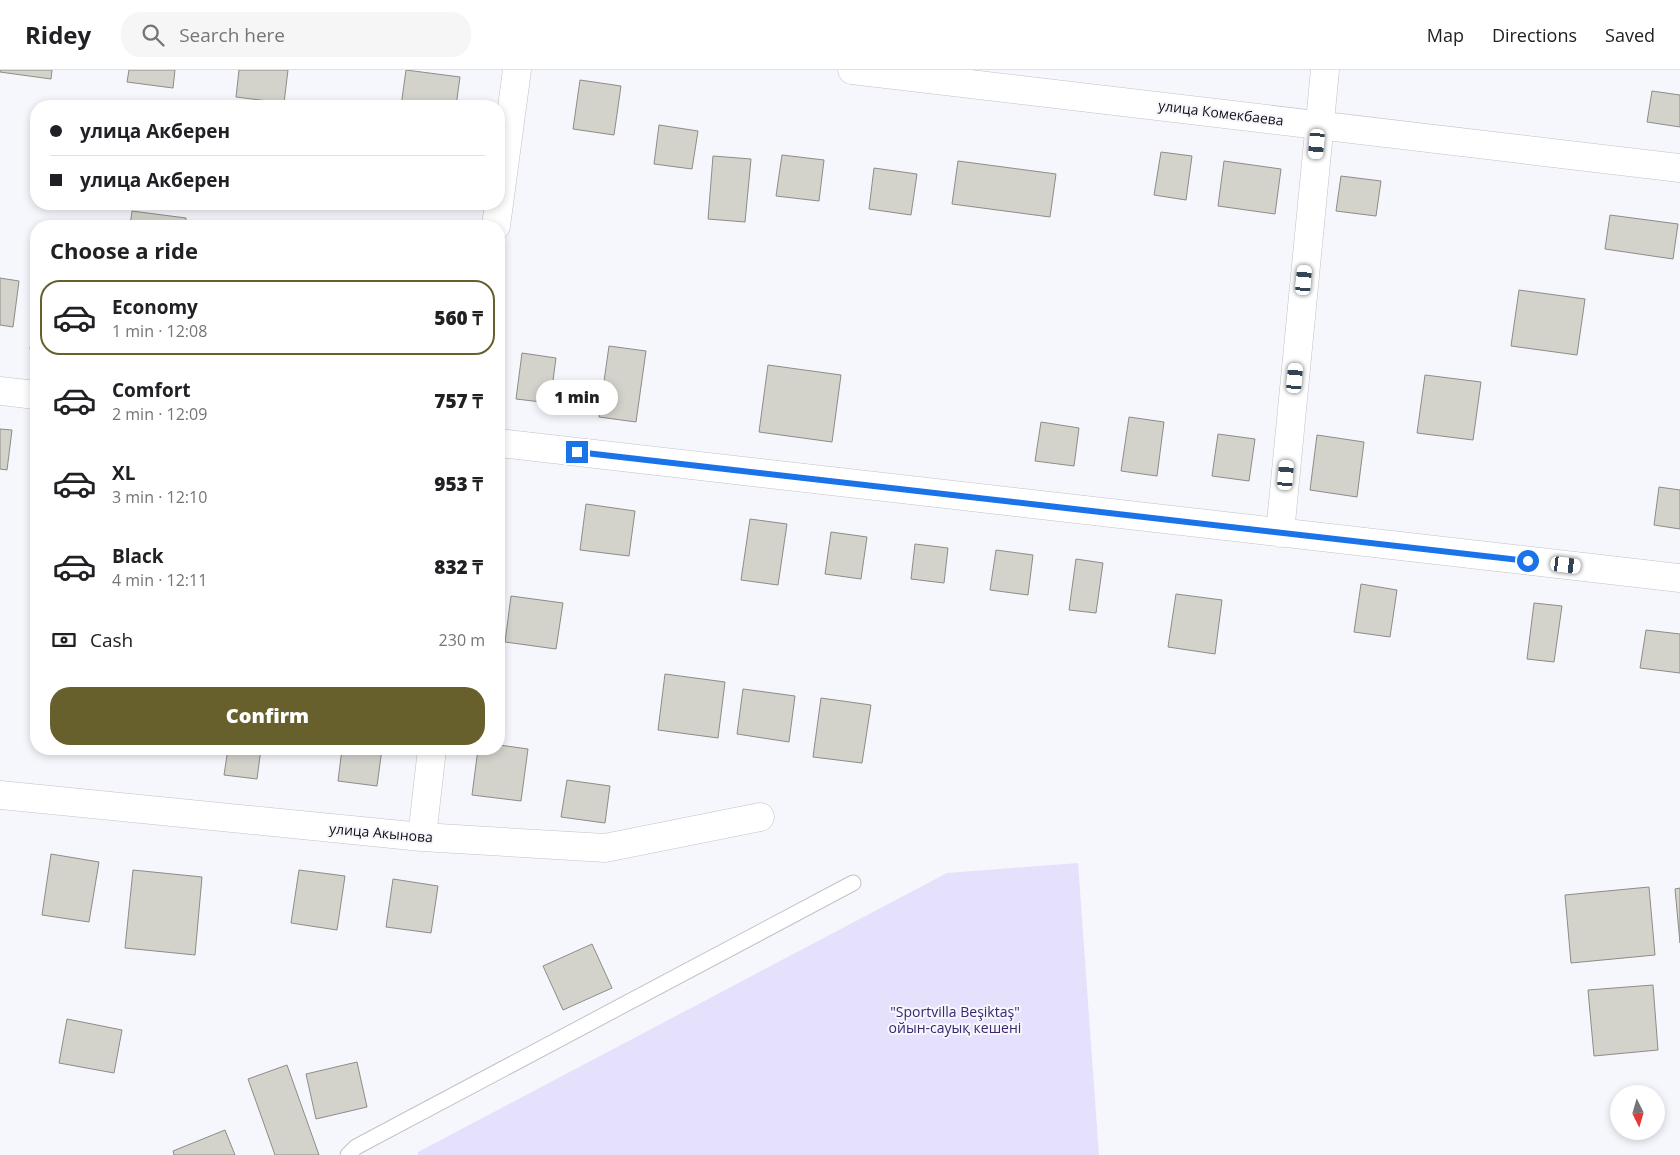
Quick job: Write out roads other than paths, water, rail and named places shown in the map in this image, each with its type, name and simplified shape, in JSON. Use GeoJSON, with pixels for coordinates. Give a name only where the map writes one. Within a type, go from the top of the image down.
{"type":"FeatureCollection","features":[{"type":"Feature","properties":{"kind":"street"},"geometry":{"type":"LineString","coordinates":[[505,159],[517,70]]}},
{"type":"Feature","properties":{"kind":"street","name":"улица Комекбаева"},"geometry":{"type":"LineString","coordinates":[[852,70],[1680,168]]}},
{"type":"Feature","properties":{"kind":"street"},"geometry":{"type":"LineString","coordinates":[[1280,533],[1325,70]]}},
{"type":"Feature","properties":{"kind":"street"},"geometry":{"type":"LineString","coordinates":[[0,391],[30,394]]}},
{"type":"Feature","properties":{"kind":"street"},"geometry":{"type":"LineString","coordinates":[[505,444],[1680,578]]}},
{"type":"Feature","properties":{"kind":"street"},"geometry":{"type":"LineString","coordinates":[[422,837],[431,755]]}},
{"type":"Feature","properties":{"kind":"street","name":"улица Акынова"},"geometry":{"type":"LineString","coordinates":[[0,795],[422,837],[605,848],[760,817]]}},
{"type":"Feature","properties":{"kind":"lane"},"geometry":{"type":"LineString","coordinates":[[348,1155],[356,1147],[853,883]]}},
{"type":"Feature","properties":{"kind":"park label","name":"\"Sportvilla Beşiktaş\" ойын-сауық кешені"},"geometry":{"type":"Point","coordinates":[955,1020]}}]}
